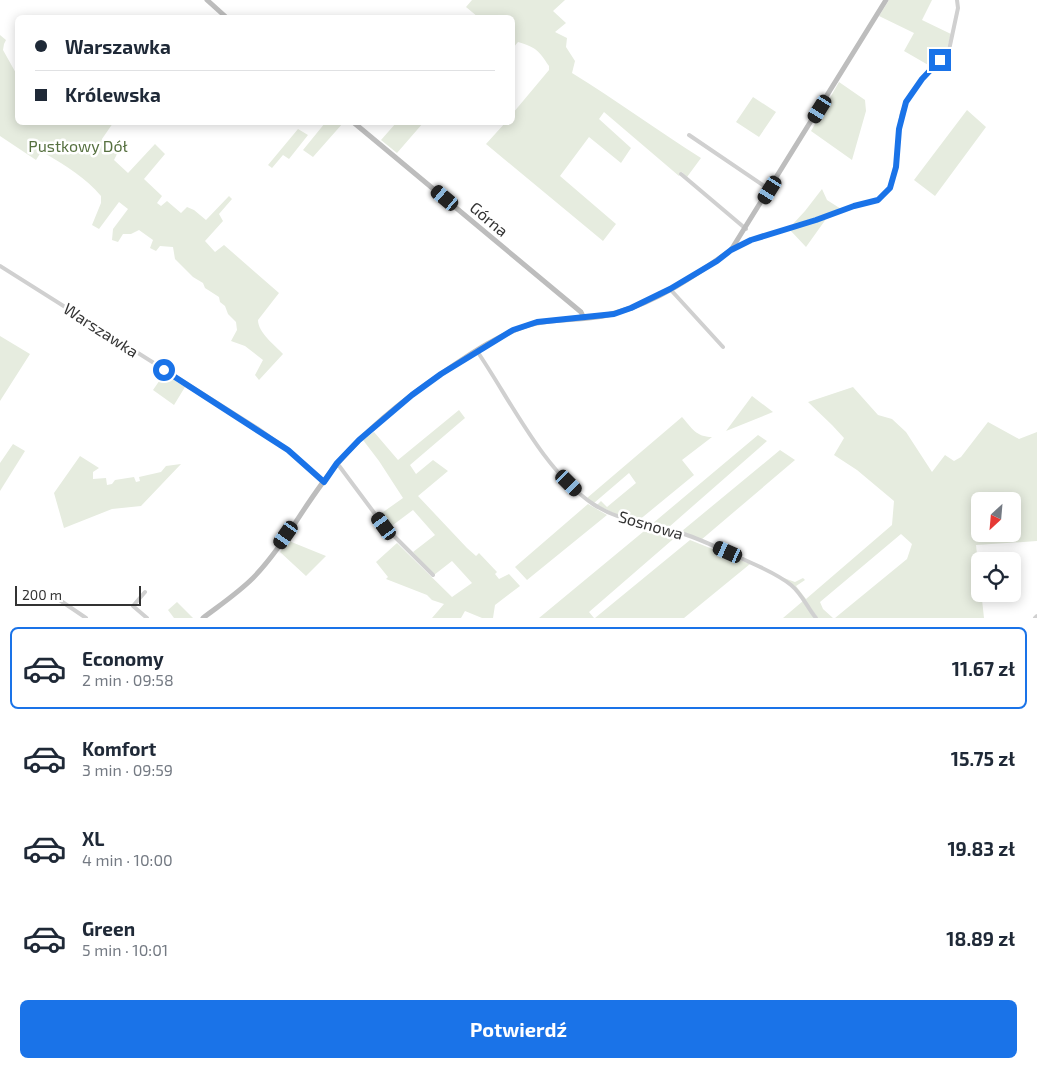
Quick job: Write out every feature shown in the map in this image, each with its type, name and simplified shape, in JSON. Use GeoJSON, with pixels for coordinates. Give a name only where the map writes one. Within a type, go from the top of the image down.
{"type":"FeatureCollection","features":[{"type":"Feature","properties":{"kind":"street"},"geometry":{"type":"LineString","coordinates":[[207,0],[224,15]]}},
{"type":"Feature","properties":{"kind":"street"},"geometry":{"type":"LineString","coordinates":[[731,250],[746,229],[886,0]]}},
{"type":"Feature","properties":{"kind":"street"},"geometry":{"type":"LineString","coordinates":[[203,618],[254,577],[276,550],[337,463],[359,440],[412,395],[477,351],[513,330],[537,322],[614,314],[631,308],[670,289],[717,261],[731,250],[751,240],[878,200],[890,188],[896,167],[899,129],[906,102],[922,79],[949,50],[958,0]]}},
{"type":"Feature","properties":{"kind":"street","name":"Górna"},"geometry":{"type":"LineString","coordinates":[[357,125],[581,312],[584,318]]}},
{"type":"Feature","properties":{"kind":"street"},"geometry":{"type":"LineString","coordinates":[[688,136],[770,190]]}},
{"type":"Feature","properties":{"kind":"street"},"geometry":{"type":"LineString","coordinates":[[680,174],[746,229]]}},
{"type":"Feature","properties":{"kind":"street","name":"Warszawka"},"geometry":{"type":"LineString","coordinates":[[0,266],[257,428],[288,450],[324,482]]}},
{"type":"Feature","properties":{"kind":"street"},"geometry":{"type":"LineString","coordinates":[[670,289],[723,347]]}},
{"type":"Feature","properties":{"kind":"street","name":"Sosnowa"},"geometry":{"type":"LineString","coordinates":[[477,351],[543,454],[582,496],[614,516],[693,537],[762,568],[792,586],[816,618]]}},
{"type":"Feature","properties":{"kind":"street"},"geometry":{"type":"LineString","coordinates":[[337,463],[384,526],[433,575]]}},
{"type":"Feature","properties":{"kind":"street"},"geometry":{"type":"LineString","coordinates":[[145,592],[134,606],[147,618]]}},
{"type":"Feature","properties":{"kind":"street"},"geometry":{"type":"LineString","coordinates":[[58,599],[86,618]]}},
{"type":"Feature","properties":{"kind":"green space"},"geometry":{"type":"Polygon","coordinates":[[[472,0],[565,0],[553,11],[566,23],[555,32],[567,38],[566,47],[575,61],[572,73],[701,158],[687,177],[682,172],[679,176],[604,112],[599,119],[631,148],[621,163],[589,137],[560,176],[616,224],[603,241],[486,144],[503,125],[515,125],[515,111],[549,70],[549,66],[533,48],[518,42],[515,46],[515,15],[476,15],[466,7],[472,0]]]}},
{"type":"Feature","properties":{"kind":"green space"},"geometry":{"type":"Polygon","coordinates":[[[889,0],[932,0],[922,20],[951,34],[947,49],[930,66],[904,51],[914,33],[879,16],[889,0]]]}},
{"type":"Feature","properties":{"kind":"green space","name":"Pustkowy Dół"},"geometry":{"type":"Polygon","coordinates":[[[0,35],[6,40],[3,50],[15,71],[15,125],[112,125],[102,139],[117,154],[114,160],[128,173],[155,144],[165,154],[144,179],[162,196],[157,203],[161,206],[167,201],[181,213],[187,207],[206,220],[229,196],[232,199],[219,214],[223,221],[205,241],[215,252],[224,245],[279,293],[258,320],[261,330],[283,354],[259,380],[255,375],[263,360],[245,346],[231,341],[237,330],[236,322],[228,314],[219,297],[205,288],[203,283],[193,277],[175,259],[173,247],[160,246],[156,251],[150,248],[153,240],[139,230],[131,234],[123,234],[118,242],[112,240],[113,229],[128,209],[119,202],[99,229],[92,225],[101,203],[101,196],[89,184],[46,154],[41,152],[36,160],[0,136],[0,35]]]}},
{"type":"Feature","properties":{"kind":"green space"},"geometry":{"type":"Polygon","coordinates":[[[839,82],[865,100],[866,111],[852,160],[811,131],[839,82]]]}},
{"type":"Feature","properties":{"kind":"green space"},"geometry":{"type":"Polygon","coordinates":[[[753,97],[776,112],[759,137],[736,122],[753,97]]]}},
{"type":"Feature","properties":{"kind":"green space"},"geometry":{"type":"Polygon","coordinates":[[[967,110],[986,127],[935,196],[914,180],[967,110]]]}},
{"type":"Feature","properties":{"kind":"green space"},"geometry":{"type":"Polygon","coordinates":[[[323,125],[341,125],[313,157],[303,150],[323,125]]]}},
{"type":"Feature","properties":{"kind":"green space"},"geometry":{"type":"Polygon","coordinates":[[[394,125],[421,125],[397,153],[381,140],[394,125]]]}},
{"type":"Feature","properties":{"kind":"green space"},"geometry":{"type":"Polygon","coordinates":[[[298,129],[308,135],[289,159],[283,155],[272,168],[268,165],[298,129]]]}},
{"type":"Feature","properties":{"kind":"green space"},"geometry":{"type":"Polygon","coordinates":[[[822,189],[827,200],[841,209],[792,225],[805,211],[822,189]]]}},
{"type":"Feature","properties":{"kind":"green space"},"geometry":{"type":"Polygon","coordinates":[[[826,219],[806,247],[790,230],[826,219]]]}},
{"type":"Feature","properties":{"kind":"green space"},"geometry":{"type":"Polygon","coordinates":[[[0,336],[30,354],[0,401],[0,336]]]}},
{"type":"Feature","properties":{"kind":"green space"},"geometry":{"type":"Polygon","coordinates":[[[164,374],[185,387],[174,405],[153,390],[164,374]]]}},
{"type":"Feature","properties":{"kind":"green space"},"geometry":{"type":"Polygon","coordinates":[[[853,387],[878,415],[892,419],[906,432],[932,472],[945,455],[954,461],[961,457],[988,422],[1019,439],[1037,432],[1037,541],[976,545],[977,552],[971,552],[971,602],[982,602],[984,618],[835,618],[907,559],[912,544],[901,534],[820,602],[823,609],[833,618],[818,618],[805,600],[781,577],[795,582],[803,578],[805,580],[796,586],[806,599],[892,525],[894,501],[857,470],[834,455],[844,438],[808,402],[853,387]]]}},
{"type":"Feature","properties":{"kind":"green space"},"geometry":{"type":"Polygon","coordinates":[[[752,396],[773,412],[726,431],[752,396]]]}},
{"type":"Feature","properties":{"kind":"green space"},"geometry":{"type":"Polygon","coordinates":[[[459,410],[465,418],[410,465],[416,474],[433,460],[448,471],[418,496],[467,548],[476,556],[479,553],[497,572],[495,574],[499,579],[509,574],[520,586],[495,605],[493,618],[482,618],[465,611],[461,618],[432,618],[444,604],[432,600],[427,595],[386,579],[388,577],[376,562],[397,543],[452,597],[472,583],[452,561],[434,575],[413,552],[435,535],[413,510],[389,528],[379,515],[403,498],[363,440],[374,432],[398,460],[459,410]]]}},
{"type":"Feature","properties":{"kind":"green space"},"geometry":{"type":"Polygon","coordinates":[[[682,417],[698,434],[712,437],[682,460],[694,475],[638,521],[618,515],[597,505],[601,501],[607,507],[636,483],[629,473],[594,503],[587,498],[682,417]]]}},
{"type":"Feature","properties":{"kind":"green space"},"geometry":{"type":"Polygon","coordinates":[[[758,435],[767,441],[669,527],[652,524],[758,435]]]}},
{"type":"Feature","properties":{"kind":"green space"},"geometry":{"type":"Polygon","coordinates":[[[13,444],[25,451],[0,491],[0,463],[13,444]]]}},
{"type":"Feature","properties":{"kind":"green space"},"geometry":{"type":"Polygon","coordinates":[[[780,450],[795,460],[701,540],[682,531],[780,450]]]}},
{"type":"Feature","properties":{"kind":"green space"},"geometry":{"type":"Polygon","coordinates":[[[80,456],[99,468],[93,472],[93,479],[106,478],[107,485],[112,484],[115,480],[134,477],[136,482],[140,481],[139,477],[161,472],[166,466],[181,464],[141,506],[112,509],[64,528],[54,493],[80,456]]]}},
{"type":"Feature","properties":{"kind":"green space"},"geometry":{"type":"Polygon","coordinates":[[[588,504],[607,515],[527,580],[515,567],[588,504]]]}},
{"type":"Feature","properties":{"kind":"green space"},"geometry":{"type":"Polygon","coordinates":[[[649,527],[679,534],[589,612],[594,618],[539,618],[649,527]]]}},
{"type":"Feature","properties":{"kind":"green space"},"geometry":{"type":"Polygon","coordinates":[[[690,540],[750,564],[684,618],[595,618],[690,540]]]}},
{"type":"Feature","properties":{"kind":"green space"},"geometry":{"type":"Polygon","coordinates":[[[289,541],[326,556],[306,576],[280,552],[289,541]]]}},
{"type":"Feature","properties":{"kind":"green space"},"geometry":{"type":"Polygon","coordinates":[[[803,601],[814,618],[783,618],[803,601]]]}},
{"type":"Feature","properties":{"kind":"green space"},"geometry":{"type":"Polygon","coordinates":[[[177,602],[193,618],[174,618],[168,610],[177,602]]]}},
{"type":"Feature","properties":{"kind":"route"},"geometry":{"type":"LineString","coordinates":[[164,370],[257,428],[288,450],[324,482],[337,463],[359,440],[412,395],[441,374],[513,330],[537,322],[595,317],[614,314],[631,308],[670,289],[717,261],[731,250],[751,240],[878,200],[890,188],[896,167],[902,112],[906,102],[922,79],[940,60]]}}]}
